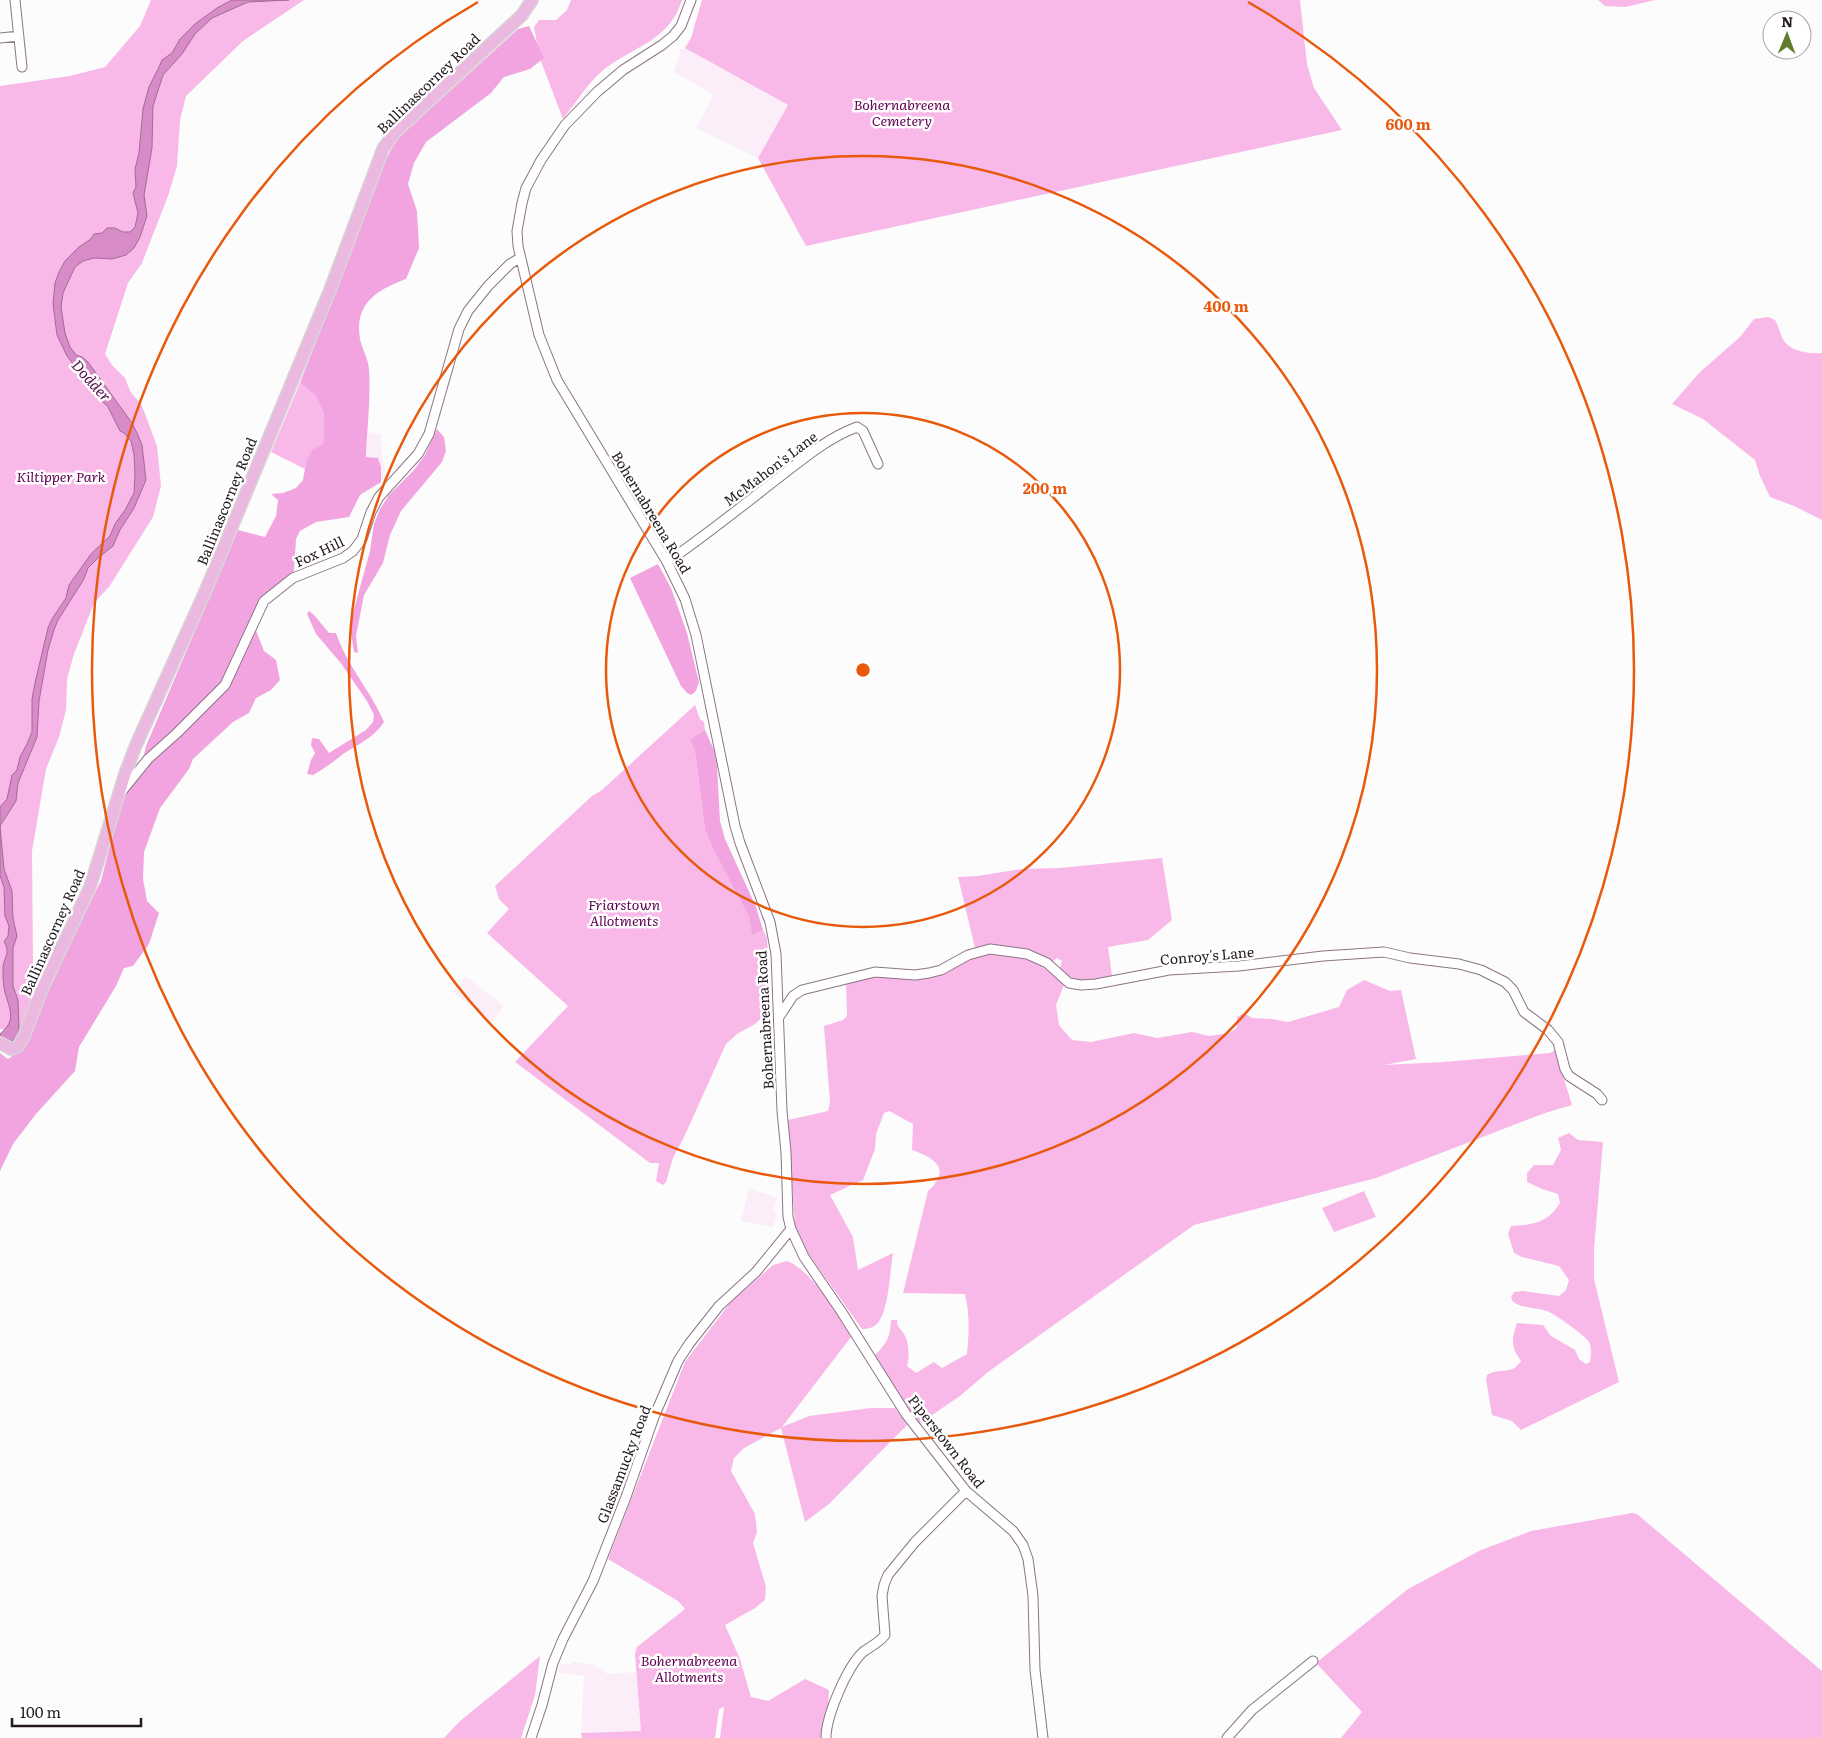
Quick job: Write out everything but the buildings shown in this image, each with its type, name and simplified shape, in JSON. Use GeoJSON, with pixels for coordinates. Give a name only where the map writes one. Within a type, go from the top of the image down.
{"type":"FeatureCollection","features":[{"type":"Feature","properties":{"kind":"main road","name":"Ballinascorney Road"},"geometry":{"type":"LineString","coordinates":[[3,1045],[11,1049],[18,1046],[24,1036],[41,991],[90,886],[136,746],[205,592],[330,290],[383,149],[394,133],[522,15],[532,0]]}},
{"type":"Feature","properties":{"kind":"street"},"geometry":{"type":"LineString","coordinates":[[15,0],[22,67]]}},
{"type":"Feature","properties":{"kind":"street","name":"Bohernabreena Road"},"geometry":{"type":"LineString","coordinates":[[691,0],[684,20],[673,36],[610,80],[565,126],[541,160],[526,188],[517,231],[520,258],[539,335],[557,380],[668,562],[692,616],[735,826],[774,938],[788,1217],[791,1229]]}},
{"type":"Feature","properties":{"kind":"street"},"geometry":{"type":"LineString","coordinates":[[0,38],[19,36]]}},
{"type":"Feature","properties":{"kind":"street","name":"Fox Hill"},"geometry":{"type":"LineString","coordinates":[[119,794],[148,759],[190,721],[225,685],[264,601],[294,578],[353,551],[362,539],[378,497],[418,454],[430,434],[459,329],[468,311],[488,286],[510,264],[520,258]]}},
{"type":"Feature","properties":{"kind":"street","name":"McMahon's Lane"},"geometry":{"type":"LineString","coordinates":[[668,562],[802,460],[830,440],[847,431],[857,427],[863,430],[878,464]]}},
{"type":"Feature","properties":{"kind":"street","name":"Conroy's Lane"},"geometry":{"type":"LineString","coordinates":[[779,1017],[793,996],[802,990],[875,972],[915,975],[929,973],[941,970],[968,955],[990,949],[1027,954],[1047,963],[1069,982],[1081,985],[1096,984],[1169,970],[1239,966],[1323,956],[1384,952],[1410,958],[1459,964],[1481,970],[1506,982],[1513,990],[1524,1012],[1548,1030],[1558,1042],[1565,1069],[1569,1076],[1597,1094],[1602,1100]]}},
{"type":"Feature","properties":{"kind":"street","name":"Piperstown Road"},"geometry":{"type":"LineString","coordinates":[[791,1229],[804,1257],[841,1311],[906,1414],[966,1491],[1014,1531],[1023,1545],[1028,1559],[1033,1596],[1035,1670],[1043,1738]]}},
{"type":"Feature","properties":{"kind":"street","name":"Glassamucky Road"},"geometry":{"type":"LineString","coordinates":[[531,1738],[553,1663],[592,1581],[626,1497],[654,1417],[678,1361],[719,1306],[756,1272],[791,1229]]}},
{"type":"Feature","properties":{"kind":"street"},"geometry":{"type":"LineString","coordinates":[[826,1738],[827,1728],[844,1680],[863,1653],[879,1642],[885,1635],[882,1596],[888,1575],[915,1542],[966,1491]]}},
{"type":"Feature","properties":{"kind":"street"},"geometry":{"type":"LineString","coordinates":[[1227,1738],[1252,1710],[1313,1661]]}},
{"type":"Feature","properties":{"kind":"shaded area"},"geometry":{"type":"Polygon","coordinates":[[[529,26],[544,58],[530,69],[504,77],[491,93],[426,142],[414,163],[408,184],[417,211],[419,248],[406,279],[377,293],[364,307],[361,316],[359,327],[360,339],[368,365],[369,380],[366,457],[378,458],[381,467],[381,482],[360,495],[349,517],[316,522],[300,531],[296,539],[294,571],[252,620],[264,651],[276,660],[280,680],[271,690],[256,698],[249,713],[233,722],[193,759],[189,769],[160,808],[144,852],[143,879],[147,901],[159,913],[149,944],[133,966],[124,968],[116,986],[79,1047],[75,1071],[36,1114],[13,1144],[0,1171],[0,1053],[8,1059],[26,1046],[62,957],[101,881],[114,829],[125,796],[141,768],[146,746],[238,530],[265,537],[276,516],[278,500],[271,494],[283,493],[296,488],[303,480],[306,463],[312,450],[323,444],[324,414],[316,396],[300,383],[385,162],[396,140],[518,29],[529,26]]]}},
{"type":"Feature","properties":{"kind":"shaded area"},"geometry":{"type":"Polygon","coordinates":[[[685,48],[788,105],[758,158],[696,128],[714,95],[674,72],[680,53],[679,50],[685,48]]]}},
{"type":"Feature","properties":{"kind":"shaded area"},"geometry":{"type":"Polygon","coordinates":[[[437,429],[444,437],[446,451],[442,462],[401,511],[390,535],[383,563],[364,595],[356,636],[358,653],[354,652],[351,633],[353,613],[370,551],[374,524],[380,509],[389,495],[414,470],[425,455],[437,429]]]}},
{"type":"Feature","properties":{"kind":"shaded area"},"geometry":{"type":"Polygon","coordinates":[[[368,432],[381,434],[386,477],[365,490],[368,432]]]}},
{"type":"Feature","properties":{"kind":"shaded area"},"geometry":{"type":"Polygon","coordinates":[[[658,564],[671,588],[687,633],[699,682],[696,691],[691,695],[681,686],[630,578],[658,564]]]}},
{"type":"Feature","properties":{"kind":"shaded area"},"geometry":{"type":"Polygon","coordinates":[[[309,611],[329,633],[336,633],[346,656],[384,722],[371,737],[313,775],[307,774],[315,753],[311,745],[312,738],[319,739],[329,753],[366,730],[373,722],[374,715],[367,701],[340,662],[316,634],[307,614],[309,611]]]}},
{"type":"Feature","properties":{"kind":"shaded area"},"geometry":{"type":"Polygon","coordinates":[[[705,730],[714,750],[717,766],[720,821],[725,839],[756,907],[763,930],[752,935],[749,917],[705,830],[695,752],[690,739],[705,730]]]}},
{"type":"Feature","properties":{"kind":"shaded area"},"geometry":{"type":"Polygon","coordinates":[[[466,976],[504,1006],[491,1022],[453,992],[466,976]]]}},
{"type":"Feature","properties":{"kind":"shaded area"},"geometry":{"type":"Polygon","coordinates":[[[749,1189],[777,1197],[773,1212],[778,1214],[773,1227],[741,1221],[749,1189]]]}},
{"type":"Feature","properties":{"kind":"shaded area"},"geometry":{"type":"Polygon","coordinates":[[[573,1662],[592,1664],[608,1674],[636,1672],[641,1731],[581,1733],[584,1676],[558,1672],[560,1664],[570,1664],[573,1662]]]}},
{"type":"Feature","properties":{"kind":"green space","name":"Kiltipper Park"},"geometry":{"type":"Polygon","coordinates":[[[151,0],[304,0],[243,41],[186,96],[180,120],[177,166],[168,196],[142,263],[128,283],[105,354],[112,365],[125,378],[130,391],[142,406],[157,446],[161,486],[153,517],[109,587],[94,603],[74,654],[67,679],[66,710],[59,737],[46,769],[32,851],[33,966],[43,973],[21,1032],[0,1029],[0,86],[70,76],[105,67],[140,26],[151,0]]]}},
{"type":"Feature","properties":{"kind":"green space"},"geometry":{"type":"Polygon","coordinates":[[[571,0],[682,0],[668,26],[647,43],[611,64],[600,73],[585,89],[563,119],[540,59],[534,27],[539,20],[556,20],[567,10],[571,0]]]}},
{"type":"Feature","properties":{"kind":"green space","name":"Bohernabreena Cemetery"},"geometry":{"type":"Polygon","coordinates":[[[702,0],[1300,0],[1307,64],[1314,88],[1342,130],[806,246],[758,158],[788,105],[685,48],[691,38],[702,0]]]}},
{"type":"Feature","properties":{"kind":"green space"},"geometry":{"type":"Polygon","coordinates":[[[1598,0],[1655,0],[1625,7],[1605,6],[1598,0]]]}},
{"type":"Feature","properties":{"kind":"green space"},"geometry":{"type":"Polygon","coordinates":[[[1768,317],[1775,320],[1787,345],[1804,352],[1822,353],[1822,520],[1770,497],[1755,460],[1703,419],[1672,404],[1699,373],[1740,337],[1754,319],[1768,317]]]}},
{"type":"Feature","properties":{"kind":"green space"},"geometry":{"type":"Polygon","coordinates":[[[300,383],[316,396],[324,414],[323,444],[306,463],[305,469],[271,452],[300,383]]]}},
{"type":"Feature","properties":{"kind":"green space","name":"Friarstown Allotments"},"geometry":{"type":"Polygon","coordinates":[[[695,705],[700,719],[704,722],[705,730],[690,739],[695,752],[705,830],[749,917],[752,934],[763,930],[767,938],[771,1009],[755,1024],[737,1034],[726,1044],[673,1158],[666,1182],[663,1185],[656,1181],[659,1163],[650,1163],[515,1062],[568,1006],[487,933],[509,909],[499,899],[495,886],[592,796],[602,790],[695,705]]]}},
{"type":"Feature","properties":{"kind":"green space"},"geometry":{"type":"Polygon","coordinates":[[[1162,858],[1172,920],[1148,940],[1108,947],[1112,976],[1084,981],[1077,980],[1065,974],[1060,968],[1062,961],[1057,958],[1053,961],[990,945],[975,948],[958,877],[1022,869],[1059,868],[1162,858]]]}},
{"type":"Feature","properties":{"kind":"green space"},"geometry":{"type":"Polygon","coordinates":[[[999,954],[1027,960],[1042,966],[1064,985],[1056,1005],[1059,1025],[1072,1040],[1091,1042],[1134,1033],[1157,1038],[1192,1032],[1209,1036],[1229,1033],[1237,1028],[1237,1017],[1244,1013],[1252,1018],[1288,1022],[1339,1007],[1347,990],[1364,980],[1390,991],[1401,990],[1416,1059],[1384,1065],[1550,1053],[1555,1050],[1572,1105],[1545,1113],[1376,1178],[1194,1225],[988,1372],[960,1396],[919,1424],[874,1356],[887,1340],[891,1320],[897,1320],[898,1326],[906,1337],[909,1350],[907,1366],[916,1373],[934,1362],[942,1368],[967,1354],[969,1324],[965,1294],[903,1293],[928,1191],[939,1176],[940,1170],[938,1165],[928,1157],[912,1150],[913,1124],[889,1111],[884,1113],[876,1134],[875,1149],[863,1180],[830,1195],[853,1237],[858,1270],[893,1253],[883,1313],[874,1326],[862,1329],[803,1246],[795,1226],[788,1120],[828,1111],[830,1102],[824,1026],[843,1020],[847,1016],[846,982],[881,975],[925,978],[949,971],[967,960],[982,955],[999,954]]]}},
{"type":"Feature","properties":{"kind":"green space"},"geometry":{"type":"Polygon","coordinates":[[[1569,1133],[1578,1140],[1603,1142],[1594,1249],[1594,1279],[1619,1382],[1521,1430],[1512,1421],[1492,1415],[1486,1379],[1487,1375],[1509,1370],[1517,1366],[1521,1361],[1515,1352],[1513,1344],[1517,1323],[1543,1325],[1551,1336],[1575,1350],[1579,1359],[1586,1364],[1590,1362],[1590,1344],[1587,1339],[1547,1311],[1517,1304],[1513,1302],[1511,1297],[1514,1292],[1523,1291],[1559,1296],[1566,1290],[1569,1280],[1559,1266],[1522,1257],[1514,1253],[1508,1234],[1511,1226],[1533,1224],[1545,1219],[1560,1203],[1558,1194],[1527,1182],[1527,1173],[1534,1165],[1553,1165],[1561,1150],[1558,1138],[1569,1133]]]}},
{"type":"Feature","properties":{"kind":"green space"},"geometry":{"type":"Polygon","coordinates":[[[1364,1191],[1376,1217],[1334,1232],[1322,1208],[1364,1191]]]}},
{"type":"Feature","properties":{"kind":"green space","name":"Bohernabreena Allotments"},"geometry":{"type":"Polygon","coordinates":[[[787,1261],[806,1273],[815,1283],[851,1337],[782,1427],[809,1416],[871,1408],[895,1408],[907,1425],[829,1504],[805,1522],[781,1428],[744,1448],[734,1458],[731,1471],[755,1514],[757,1532],[753,1543],[766,1587],[765,1600],[725,1625],[740,1659],[751,1697],[768,1701],[805,1679],[829,1690],[828,1709],[822,1728],[822,1738],[720,1738],[724,1707],[719,1709],[715,1738],[582,1738],[581,1733],[641,1731],[635,1654],[637,1647],[685,1609],[678,1601],[608,1559],[685,1362],[730,1303],[773,1265],[787,1261]]]}},
{"type":"Feature","properties":{"kind":"green space"},"geometry":{"type":"Polygon","coordinates":[[[1632,1513],[1637,1514],[1822,1671],[1822,1738],[1341,1738],[1362,1712],[1316,1663],[1408,1589],[1481,1550],[1531,1531],[1632,1513]]]}},
{"type":"Feature","properties":{"kind":"green space"},"geometry":{"type":"Polygon","coordinates":[[[540,1656],[535,1695],[521,1738],[444,1738],[460,1721],[540,1656]]]}},
{"type":"Feature","properties":{"kind":"water","name":"Dodder"},"geometry":{"type":"Polygon","coordinates":[[[232,0],[289,0],[248,2],[212,18],[195,34],[182,54],[163,75],[153,106],[152,148],[144,195],[147,216],[140,237],[134,248],[126,255],[112,259],[94,258],[83,261],[75,267],[63,293],[61,307],[65,333],[70,347],[76,355],[88,362],[132,423],[142,445],[146,480],[134,508],[120,530],[113,546],[88,568],[84,579],[58,620],[48,650],[39,701],[37,737],[18,783],[16,801],[0,826],[0,807],[7,799],[12,775],[17,770],[20,757],[32,732],[32,699],[48,628],[66,598],[69,585],[91,554],[110,536],[134,493],[134,454],[131,441],[120,431],[108,407],[97,396],[95,388],[87,382],[67,356],[57,335],[53,304],[55,283],[65,261],[79,247],[91,239],[94,234],[102,233],[107,228],[130,232],[135,227],[138,213],[133,193],[136,187],[135,169],[139,153],[143,109],[149,87],[162,60],[172,53],[180,39],[195,24],[232,0]]]}},
{"type":"Feature","properties":{"kind":"water"},"geometry":{"type":"Polygon","coordinates":[[[0,826],[4,869],[12,891],[13,918],[17,936],[13,948],[13,986],[18,1000],[19,1027],[18,1034],[0,1051],[0,1034],[8,1025],[11,1017],[3,979],[3,967],[7,953],[4,942],[8,936],[9,926],[5,916],[4,887],[0,876],[0,826]]]}}]}
